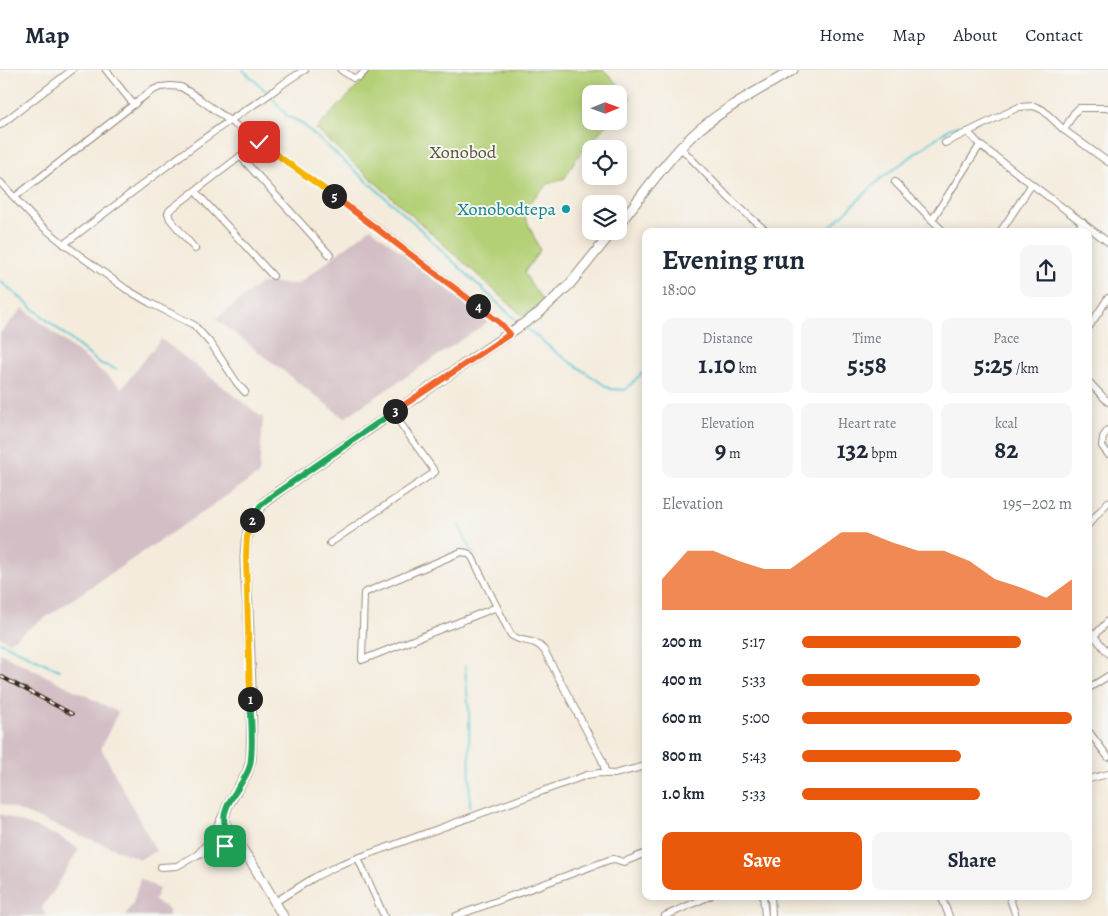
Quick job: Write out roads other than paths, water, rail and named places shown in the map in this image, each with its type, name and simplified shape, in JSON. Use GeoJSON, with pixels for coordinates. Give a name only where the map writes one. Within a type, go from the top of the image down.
{"type":"FeatureCollection","features":[{"type":"Feature","properties":{"kind":"main road"},"geometry":{"type":"LineString","coordinates":[[627,214],[694,134],[711,120],[793,70]]}},
{"type":"Feature","properties":{"kind":"main road"},"geometry":{"type":"LineString","coordinates":[[283,916],[276,902],[225,824],[224,817],[227,807],[247,773],[251,760],[250,656],[246,556],[247,537],[252,519],[260,506],[272,496],[522,325],[565,289],[606,240]]}},
{"type":"Feature","properties":{"kind":"street"},"geometry":{"type":"LineString","coordinates":[[0,125],[72,70]]}},
{"type":"Feature","properties":{"kind":"street"},"geometry":{"type":"LineString","coordinates":[[106,70],[134,105]]}},
{"type":"Feature","properties":{"kind":"street"},"geometry":{"type":"LineString","coordinates":[[64,244],[230,120],[294,75],[305,70]]}},
{"type":"Feature","properties":{"kind":"street"},"geometry":{"type":"LineString","coordinates":[[341,70],[353,78],[359,77],[366,70]]}},
{"type":"Feature","properties":{"kind":"street"},"geometry":{"type":"LineString","coordinates":[[15,197],[151,91],[160,87],[181,87],[230,120],[418,259],[493,317],[510,334]]}},
{"type":"Feature","properties":{"kind":"street"},"geometry":{"type":"LineString","coordinates":[[945,143],[1019,107],[1027,105],[1043,110],[1064,130],[1108,162]]}},
{"type":"Feature","properties":{"kind":"street"},"geometry":{"type":"LineString","coordinates":[[1064,130],[1079,108],[1108,108]]}},
{"type":"Feature","properties":{"kind":"street"},"geometry":{"type":"LineString","coordinates":[[968,132],[980,145],[1090,228]]}},
{"type":"Feature","properties":{"kind":"street"},"geometry":{"type":"LineString","coordinates":[[195,249],[170,219],[168,213],[259,142]]}},
{"type":"Feature","properties":{"kind":"street"},"geometry":{"type":"LineString","coordinates":[[932,220],[980,145]]}},
{"type":"Feature","properties":{"kind":"street"},"geometry":{"type":"LineString","coordinates":[[681,148],[730,199],[763,228]]}},
{"type":"Feature","properties":{"kind":"street"},"geometry":{"type":"LineString","coordinates":[[240,156],[330,255]]}},
{"type":"Feature","properties":{"kind":"street"},"geometry":{"type":"LineString","coordinates":[[0,182],[38,222],[64,244],[150,303],[194,325],[212,345],[237,384],[245,392]]}},
{"type":"Feature","properties":{"kind":"street"},"geometry":{"type":"LineString","coordinates":[[895,182],[940,228]]}},
{"type":"Feature","properties":{"kind":"street"},"geometry":{"type":"LineString","coordinates":[[1003,228],[1032,184]]}},
{"type":"Feature","properties":{"kind":"street"},"geometry":{"type":"LineString","coordinates":[[195,191],[273,276]]}},
{"type":"Feature","properties":{"kind":"street"},"geometry":{"type":"LineString","coordinates":[[1079,228],[1083,222]]}},
{"type":"Feature","properties":{"kind":"street"},"geometry":{"type":"LineString","coordinates":[[1092,229],[1108,242]]}},
{"type":"Feature","properties":{"kind":"street"},"geometry":{"type":"LineString","coordinates":[[1092,322],[1108,298]]}},
{"type":"Feature","properties":{"kind":"street"},"geometry":{"type":"LineString","coordinates":[[1092,385],[1108,402]]}},
{"type":"Feature","properties":{"kind":"street"},"geometry":{"type":"LineString","coordinates":[[330,543],[435,472],[393,413]]}},
{"type":"Feature","properties":{"kind":"street"},"geometry":{"type":"LineString","coordinates":[[1108,430],[1103,437],[1102,446],[1108,454]]}},
{"type":"Feature","properties":{"kind":"street"},"geometry":{"type":"LineString","coordinates":[[1092,521],[1108,502]]}},
{"type":"Feature","properties":{"kind":"street"},"geometry":{"type":"LineString","coordinates":[[497,607],[362,660],[364,593],[461,552],[470,554],[513,636],[521,640],[536,642],[544,650],[602,760],[606,774]]}},
{"type":"Feature","properties":{"kind":"street"},"geometry":{"type":"LineString","coordinates":[[1094,636],[1108,621]]}},
{"type":"Feature","properties":{"kind":"street"},"geometry":{"type":"LineString","coordinates":[[1092,634],[1108,653]]}},
{"type":"Feature","properties":{"kind":"street"},"geometry":{"type":"LineString","coordinates":[[1092,686],[1108,676]]}},
{"type":"Feature","properties":{"kind":"street"},"geometry":{"type":"LineString","coordinates":[[1092,736],[1108,757]]}},
{"type":"Feature","properties":{"kind":"street"},"geometry":{"type":"LineString","coordinates":[[276,902],[315,877],[358,858],[587,775],[599,773],[614,774],[642,767]]}},
{"type":"Feature","properties":{"kind":"street"},"geometry":{"type":"LineString","coordinates":[[1092,778],[1108,774]]}},
{"type":"Feature","properties":{"kind":"street"},"geometry":{"type":"LineString","coordinates":[[196,855],[209,841],[227,807]]}},
{"type":"Feature","properties":{"kind":"street"},"geometry":{"type":"LineString","coordinates":[[161,867],[177,866],[196,855],[225,846],[242,850]]}},
{"type":"Feature","properties":{"kind":"street"},"geometry":{"type":"LineString","coordinates":[[456,916],[609,860],[614,859],[624,862],[642,855]]}},
{"type":"Feature","properties":{"kind":"street"},"geometry":{"type":"LineString","coordinates":[[358,858],[384,916]]}},
{"type":"Feature","properties":{"kind":"street"},"geometry":{"type":"LineString","coordinates":[[665,916],[701,900]]}},
{"type":"Feature","properties":{"kind":"street"},"geometry":{"type":"LineString","coordinates":[[763,900],[765,916]]}},
{"type":"Feature","properties":{"kind":"street"},"geometry":{"type":"LineString","coordinates":[[771,900],[772,916]]}},
{"type":"Feature","properties":{"kind":"street"},"geometry":{"type":"LineString","coordinates":[[943,900],[949,916]]}},
{"type":"Feature","properties":{"kind":"street"},"geometry":{"type":"LineString","coordinates":[[1010,900],[1016,916]]}},
{"type":"Feature","properties":{"kind":"waterway"},"geometry":{"type":"LineString","coordinates":[[243,70],[267,92]]}},
{"type":"Feature","properties":{"kind":"waterway"},"geometry":{"type":"LineString","coordinates":[[271,96],[287,116],[300,122],[413,222],[519,323]]}},
{"type":"Feature","properties":{"kind":"waterway"},"geometry":{"type":"LineString","coordinates":[[829,228],[879,180],[950,128],[979,121]]}},
{"type":"Feature","properties":{"kind":"waterway"},"geometry":{"type":"LineString","coordinates":[[0,281],[99,363],[116,369]]}},
{"type":"Feature","properties":{"kind":"waterway"},"geometry":{"type":"LineString","coordinates":[[525,327],[557,353],[610,389],[625,390],[642,373]]}},
{"type":"Feature","properties":{"kind":"waterway"},"geometry":{"type":"LineString","coordinates":[[1105,447],[1108,442]]}},
{"type":"Feature","properties":{"kind":"waterway"},"geometry":{"type":"LineString","coordinates":[[459,525],[473,554]]}},
{"type":"Feature","properties":{"kind":"waterway"},"geometry":{"type":"LineString","coordinates":[[0,642],[59,670]]}},
{"type":"Feature","properties":{"kind":"waterway"},"geometry":{"type":"LineString","coordinates":[[465,667],[469,713],[470,806]]}},
{"type":"Feature","properties":{"kind":"railway"},"geometry":{"type":"LineString","coordinates":[[0,676],[72,714]]}},
{"type":"Feature","properties":{"kind":"place","name":"Xonobodtepa"},"geometry":{"type":"Point","coordinates":[566,209]}},
{"type":"Feature","properties":{"kind":"park label","name":"Xonobod"},"geometry":{"type":"Point","coordinates":[463,152]}}]}
